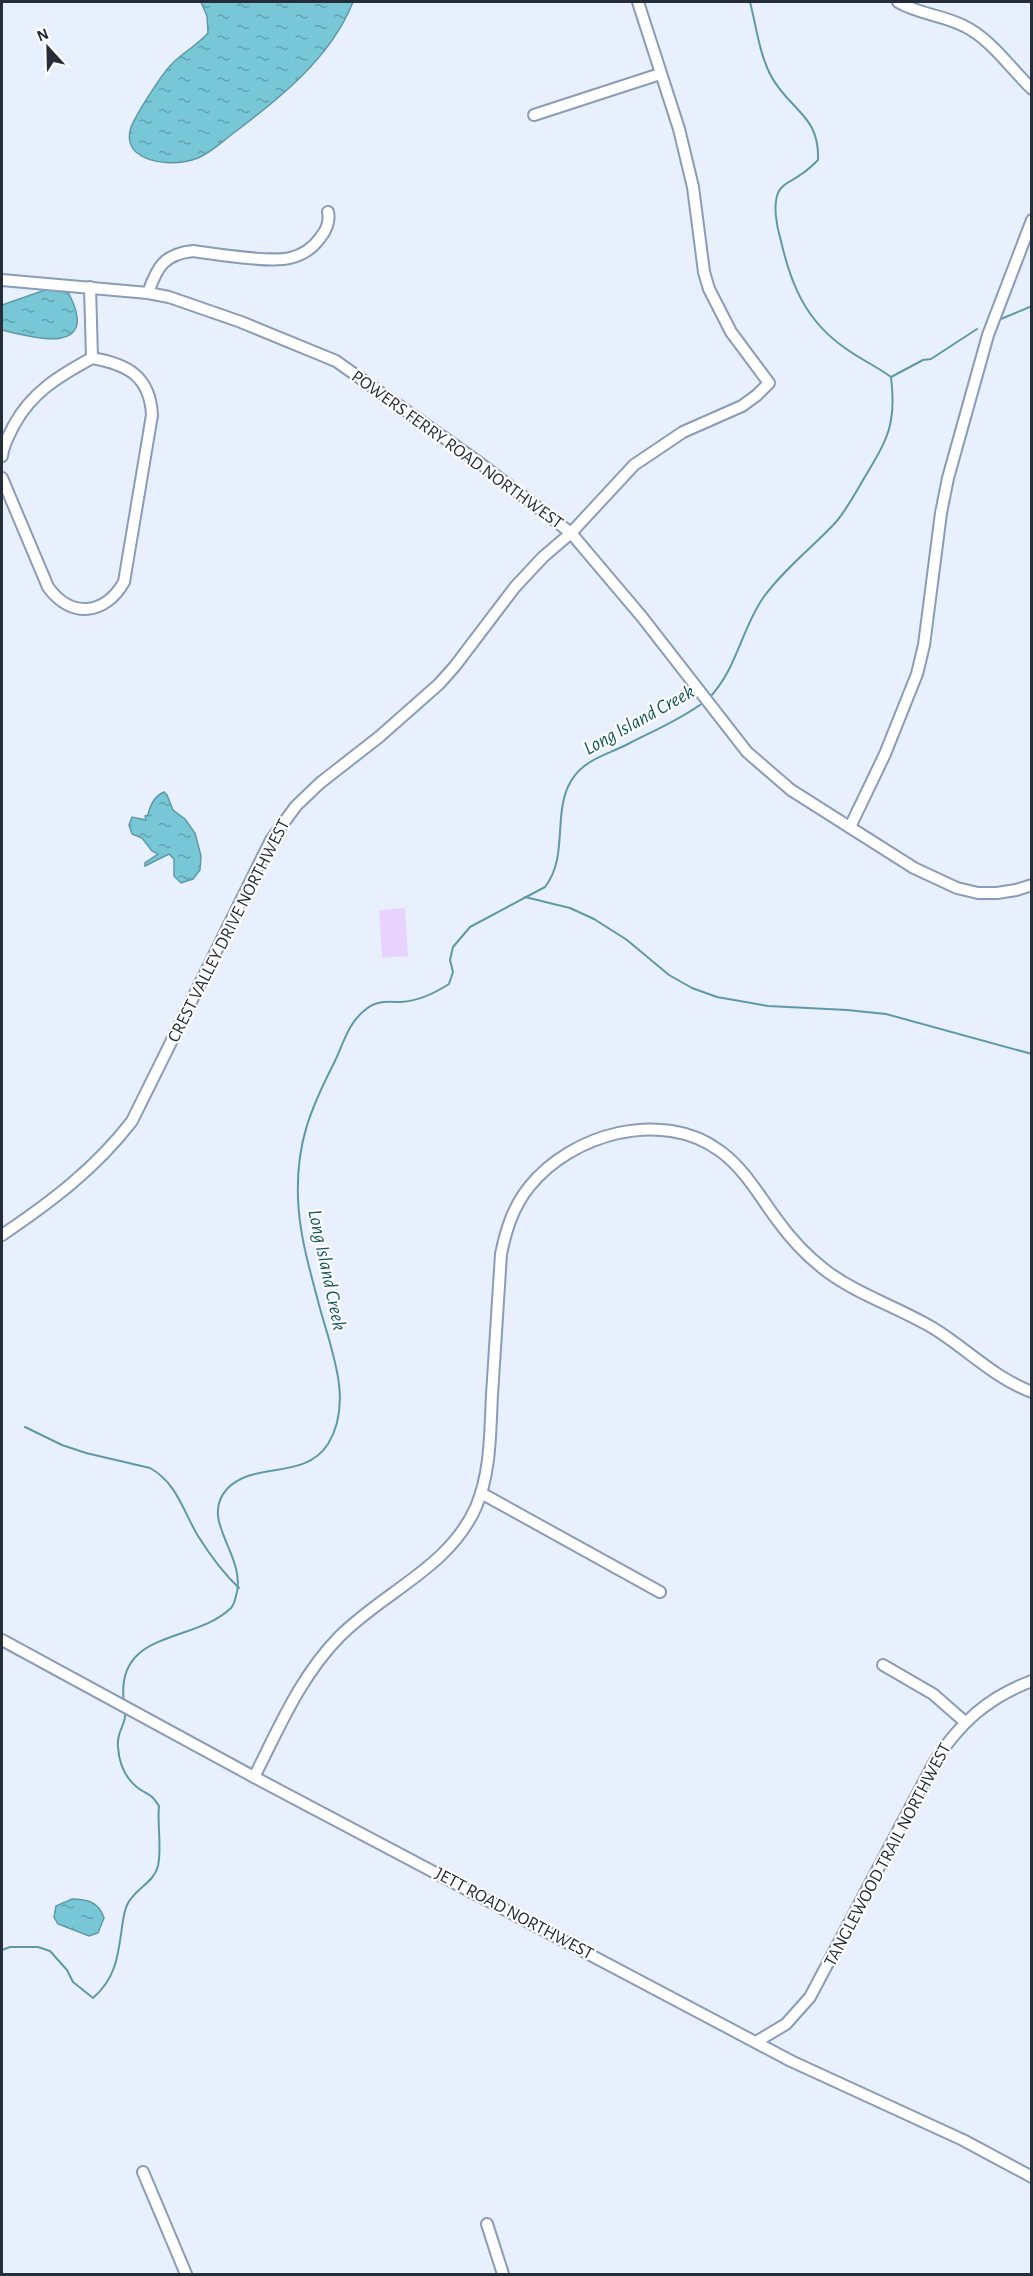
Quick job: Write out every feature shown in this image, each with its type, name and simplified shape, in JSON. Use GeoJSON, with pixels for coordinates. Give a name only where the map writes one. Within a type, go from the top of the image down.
{"type":"FeatureCollection","features":[{"type":"Feature","properties":{"kind":"street"},"geometry":{"type":"LineString","coordinates":[[534,115],[660,74],[638,2]]}},
{"type":"Feature","properties":{"kind":"street"},"geometry":{"type":"LineString","coordinates":[[898,2],[961,24],[977,33],[1032,89]]}},
{"type":"Feature","properties":{"kind":"street","name":"CREST VALLEY DRIVE NORTHWEST"},"geometry":{"type":"LineString","coordinates":[[2,1235],[60,1195],[92,1168],[132,1121],[283,820],[320,783],[379,737],[439,684],[515,587],[543,557],[571,533],[621,477],[648,453],[683,432],[742,406],[769,383],[731,332],[704,272],[693,187],[679,129],[660,74]]}},
{"type":"Feature","properties":{"kind":"street"},"geometry":{"type":"LineString","coordinates":[[148,293],[160,266],[169,258],[180,253],[193,251],[277,260],[299,255],[311,248],[321,237],[328,222],[328,212]]}},
{"type":"Feature","properties":{"kind":"street"},"geometry":{"type":"LineString","coordinates":[[850,827],[885,754],[917,674],[924,645],[941,513],[948,478],[988,335],[1032,219]]}},
{"type":"Feature","properties":{"kind":"street","name":"POWERS FERRY ROAD NORTHWEST"},"geometry":{"type":"LineString","coordinates":[[2,280],[148,293],[169,297],[241,321],[336,362],[481,464],[571,533],[642,617],[747,752],[791,790],[914,868],[957,888],[997,893],[1032,885]]}},
{"type":"Feature","properties":{"kind":"street"},"geometry":{"type":"LineString","coordinates":[[90,288],[92,358]]}},
{"type":"Feature","properties":{"kind":"street"},"geometry":{"type":"LineString","coordinates":[[2,456],[8,436],[30,400],[49,382],[92,358],[118,363],[135,374],[148,393],[152,415],[124,582],[118,593],[108,602],[96,608],[83,609],[63,603],[54,596],[2,478]]}},
{"type":"Feature","properties":{"kind":"street"},"geometry":{"type":"LineString","coordinates":[[254,1777],[296,1694],[321,1657],[357,1620],[445,1552],[466,1525],[481,1493],[488,1457],[501,1254],[511,1218],[528,1188],[554,1163],[591,1142],[630,1130],[654,1129],[678,1132],[700,1139],[719,1150],[746,1176],[791,1238],[823,1269],[853,1288],[932,1328],[996,1374],[1032,1392]]}},
{"type":"Feature","properties":{"kind":"street"},"geometry":{"type":"LineString","coordinates":[[481,1493],[660,1592]]}},
{"type":"Feature","properties":{"kind":"street","name":"JETT ROAD NORTHWEST"},"geometry":{"type":"LineString","coordinates":[[2,1640],[254,1777],[791,2061],[963,2140],[1032,2177]]}},
{"type":"Feature","properties":{"kind":"street"},"geometry":{"type":"LineString","coordinates":[[883,1665],[926,1689],[965,1722]]}},
{"type":"Feature","properties":{"kind":"street","name":"TANGLEWOOD TRAIL NORTHWEST"},"geometry":{"type":"LineString","coordinates":[[756,2042],[786,2024],[810,1997],[935,1761],[948,1741],[965,1722],[1001,1694],[1032,1681]]}},
{"type":"Feature","properties":{"kind":"street"},"geometry":{"type":"LineString","coordinates":[[143,2172],[186,2274]]}},
{"type":"Feature","properties":{"kind":"street"},"geometry":{"type":"LineString","coordinates":[[487,2224],[503,2274]]}},
{"type":"Feature","properties":{"kind":"shaded area"},"geometry":{"type":"Polygon","coordinates":[[[405,908],[408,956],[382,958],[379,910],[405,908]]]}},
{"type":"Feature","properties":{"kind":"water"},"geometry":{"type":"Polygon","coordinates":[[[201,2],[353,2],[331,41],[302,76],[211,151],[191,160],[174,163],[149,159],[132,147],[129,137],[131,127],[143,104],[174,61],[208,33],[207,16],[201,2]]]}},
{"type":"Feature","properties":{"kind":"water"},"geometry":{"type":"Polygon","coordinates":[[[45,290],[60,290],[69,294],[76,313],[76,327],[70,335],[46,339],[2,330],[2,305],[45,290]]]}},
{"type":"Feature","properties":{"kind":"water"},"geometry":{"type":"Polygon","coordinates":[[[164,792],[173,810],[185,819],[195,833],[201,856],[200,870],[193,879],[181,883],[174,876],[174,859],[169,854],[145,866],[145,863],[158,854],[152,851],[142,838],[132,834],[129,825],[132,817],[146,820],[145,816],[148,815],[153,801],[164,792]]]}},
{"type":"Feature","properties":{"kind":"water"},"geometry":{"type":"Polygon","coordinates":[[[72,1899],[87,1901],[99,1908],[104,1918],[98,1933],[89,1936],[58,1924],[54,1917],[56,1906],[72,1899]]]}},
{"type":"Feature","properties":{"kind":"waterway","name":"Long Island Creek"},"geometry":{"type":"LineString","coordinates":[[709,698],[726,675],[763,598],[789,568],[836,522],[847,507],[884,442],[893,408],[891,377],[831,337],[810,314],[795,287],[777,223],[777,196],[783,186],[805,172],[818,160],[817,145],[814,132],[808,122],[777,86],[766,66],[750,2]]}},
{"type":"Feature","properties":{"kind":"waterway"},"geometry":{"type":"LineString","coordinates":[[1001,319],[1032,306]]}},
{"type":"Feature","properties":{"kind":"waterway"},"geometry":{"type":"LineString","coordinates":[[891,377],[923,360],[931,359],[977,329]]}},
{"type":"Feature","properties":{"kind":"waterway","name":"Long Island Creek"},"geometry":{"type":"LineString","coordinates":[[124,1703],[124,1679],[131,1662],[144,1650],[160,1641],[215,1619],[234,1604],[238,1581],[236,1567],[220,1526],[218,1514],[220,1501],[227,1489],[238,1480],[251,1475],[306,1463],[328,1444],[336,1427],[340,1391],[333,1354],[305,1250],[300,1224],[298,1179],[299,1161],[306,1128],[318,1096],[354,1021],[373,1005],[382,1002],[414,1000],[449,984],[453,972],[450,960],[453,947],[470,927],[545,887],[557,862],[565,793],[582,767],[686,714],[704,702]]}},
{"type":"Feature","properties":{"kind":"waterway"},"geometry":{"type":"LineString","coordinates":[[525,897],[570,908],[594,919],[627,940],[669,975],[692,988],[717,997],[768,1006],[886,1014],[1032,1054]]}},
{"type":"Feature","properties":{"kind":"waterway"},"geometry":{"type":"LineString","coordinates":[[25,1427],[62,1445],[150,1468],[159,1474],[173,1490],[207,1550],[239,1588]]}},
{"type":"Feature","properties":{"kind":"waterway","name":"Long Island Creek"},"geometry":{"type":"LineString","coordinates":[[2,1950],[10,1947],[38,1947],[50,1951],[67,1970],[73,1982],[93,1998],[107,1983],[115,1966],[127,1905],[156,1872],[160,1851],[159,1806],[152,1797],[130,1780],[120,1759],[118,1741],[125,1712]]}}]}
